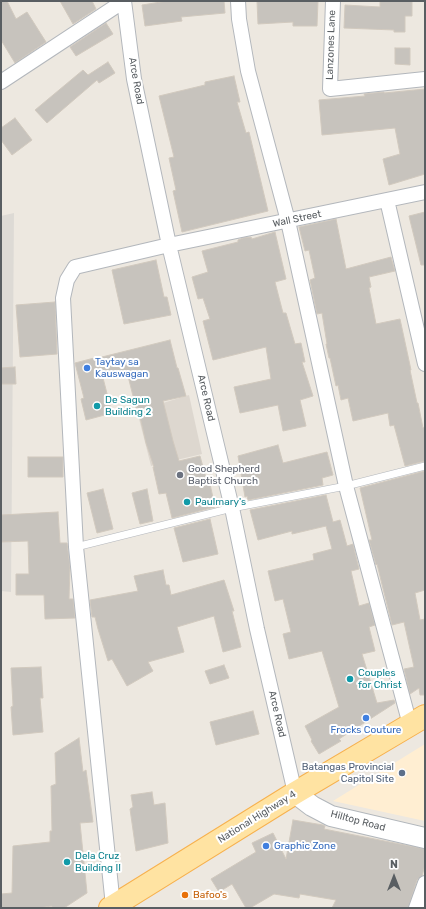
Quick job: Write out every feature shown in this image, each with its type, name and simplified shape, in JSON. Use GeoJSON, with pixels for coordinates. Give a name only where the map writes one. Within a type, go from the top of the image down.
{"type":"FeatureCollection","features":[{"type":"Feature","properties":{"kind":"main road","name":"National Highway 4"},"geometry":{"type":"LineString","coordinates":[[112,907],[295,793],[418,721]]}},
{"type":"Feature","properties":{"kind":"street"},"geometry":{"type":"LineString","coordinates":[[1,82],[124,1]]}},
{"type":"Feature","properties":{"kind":"street","name":"Arce Road"},"geometry":{"type":"LineString","coordinates":[[124,1],[134,79],[169,245],[232,508],[257,629],[295,793]]}},
{"type":"Feature","properties":{"kind":"street"},"geometry":{"type":"LineString","coordinates":[[238,1],[239,19],[248,71],[288,221],[346,486],[418,721]]}},
{"type":"Feature","properties":{"kind":"street","name":"Lanzones Lane"},"geometry":{"type":"LineString","coordinates":[[333,1],[330,89],[425,79]]}},
{"type":"Feature","properties":{"kind":"street"},"geometry":{"type":"LineString","coordinates":[[425,72],[425,79]]}},
{"type":"Feature","properties":{"kind":"street","name":"Wall Street"},"geometry":{"type":"LineString","coordinates":[[112,907],[76,547],[63,298],[67,280],[75,267],[169,245],[425,192]]}},
{"type":"Feature","properties":{"kind":"street"},"geometry":{"type":"LineString","coordinates":[[387,200],[425,364]]}},
{"type":"Feature","properties":{"kind":"street","name":"Hilltop Road"},"geometry":{"type":"LineString","coordinates":[[295,793],[312,806],[331,816],[425,838]]}},
{"type":"Feature","properties":{"kind":"street"},"geometry":{"type":"LineString","coordinates":[[416,908],[425,883]]}},
{"type":"Feature","properties":{"kind":"lane"},"geometry":{"type":"LineString","coordinates":[[76,547],[232,508],[346,486],[425,466]]}},
{"type":"Feature","properties":{"kind":"shaded area"},"geometry":{"type":"Polygon","coordinates":[[[14,213],[11,592],[1,591],[1,216],[14,213]]]}},
{"type":"Feature","properties":{"kind":"shaded area"},"geometry":{"type":"Polygon","coordinates":[[[189,395],[202,454],[151,466],[137,411],[189,395]]]}},
{"type":"Feature","properties":{"kind":"shaded area","name":"Batangas Provincial Capitol Site"},"geometry":{"type":"Polygon","coordinates":[[[425,744],[425,821],[333,801],[425,744]]]}},
{"type":"Feature","properties":{"kind":"building"},"geometry":{"type":"Polygon","coordinates":[[[1,1],[7,1],[16,19],[27,12],[46,42],[15,63],[1,40],[1,1]]]}},
{"type":"Feature","properties":{"kind":"building"},"geometry":{"type":"Polygon","coordinates":[[[60,1],[92,1],[96,9],[73,24],[60,1]]]}},
{"type":"Feature","properties":{"kind":"building"},"geometry":{"type":"Polygon","coordinates":[[[167,1],[224,1],[225,13],[181,17],[182,21],[145,26],[142,5],[167,1]]]}},
{"type":"Feature","properties":{"kind":"building"},"geometry":{"type":"Polygon","coordinates":[[[257,1],[318,1],[317,26],[293,26],[293,22],[258,24],[257,1]]]}},
{"type":"Feature","properties":{"kind":"building"},"geometry":{"type":"Polygon","coordinates":[[[380,1],[412,1],[412,16],[405,16],[405,32],[394,32],[394,30],[344,28],[345,5],[380,7],[380,1]]]}},
{"type":"Feature","properties":{"kind":"building"},"geometry":{"type":"Polygon","coordinates":[[[106,23],[113,34],[76,56],[70,47],[106,23]]]}},
{"type":"Feature","properties":{"kind":"building"},"geometry":{"type":"Polygon","coordinates":[[[395,48],[410,48],[410,65],[395,64],[395,48]]]}},
{"type":"Feature","properties":{"kind":"building"},"geometry":{"type":"Polygon","coordinates":[[[108,62],[115,73],[99,83],[97,80],[47,123],[35,110],[83,70],[88,75],[108,62]]]}},
{"type":"Feature","properties":{"kind":"building"},"geometry":{"type":"Polygon","coordinates":[[[234,76],[240,102],[237,102],[246,133],[249,132],[268,211],[182,232],[173,191],[176,190],[169,158],[174,157],[159,96],[205,85],[205,82],[234,76]]]}},
{"type":"Feature","properties":{"kind":"building"},"geometry":{"type":"Polygon","coordinates":[[[425,89],[425,174],[389,185],[383,159],[400,154],[395,128],[322,135],[319,100],[365,96],[364,94],[425,89]]]}},
{"type":"Feature","properties":{"kind":"building"},"geometry":{"type":"Polygon","coordinates":[[[15,118],[32,140],[12,155],[1,140],[1,128],[15,118]]]}},
{"type":"Feature","properties":{"kind":"building"},"geometry":{"type":"Polygon","coordinates":[[[425,212],[425,265],[421,265],[409,216],[425,212]]]}},
{"type":"Feature","properties":{"kind":"building"},"geometry":{"type":"Polygon","coordinates":[[[336,219],[346,269],[391,257],[395,271],[369,277],[371,287],[369,288],[376,324],[400,319],[417,403],[423,428],[425,427],[425,461],[405,466],[394,425],[390,426],[388,413],[353,421],[348,398],[341,400],[338,385],[336,386],[329,358],[322,313],[317,314],[310,280],[315,278],[309,250],[305,251],[299,227],[336,219]]]}},
{"type":"Feature","properties":{"kind":"building"},"geometry":{"type":"Polygon","coordinates":[[[275,232],[286,279],[275,282],[283,313],[286,313],[295,344],[301,343],[305,362],[302,362],[313,396],[300,400],[306,426],[283,431],[278,405],[240,413],[234,387],[271,379],[266,347],[213,360],[203,321],[210,319],[203,298],[198,299],[192,277],[208,272],[202,251],[238,242],[238,240],[243,238],[251,237],[252,239],[275,232]]]}},
{"type":"Feature","properties":{"kind":"building"},"geometry":{"type":"Polygon","coordinates":[[[156,260],[164,297],[167,297],[171,315],[124,324],[112,270],[156,260]]]}},
{"type":"Feature","properties":{"kind":"building"},"geometry":{"type":"Polygon","coordinates":[[[55,302],[57,354],[20,357],[16,305],[55,302]]]}},
{"type":"Feature","properties":{"kind":"building"},"geometry":{"type":"Polygon","coordinates":[[[170,340],[186,396],[163,401],[173,441],[179,461],[200,456],[208,485],[210,484],[215,507],[172,518],[166,493],[159,494],[154,467],[127,372],[103,378],[112,413],[86,420],[81,399],[84,398],[75,363],[170,340]]]}},
{"type":"Feature","properties":{"kind":"building"},"geometry":{"type":"Polygon","coordinates":[[[15,367],[16,384],[1,384],[1,368],[15,367]]]}},
{"type":"Feature","properties":{"kind":"building"},"geometry":{"type":"Polygon","coordinates":[[[278,445],[283,463],[327,452],[333,475],[322,478],[323,485],[248,500],[247,496],[245,497],[238,456],[278,445]]]}},
{"type":"Feature","properties":{"kind":"building"},"geometry":{"type":"Polygon","coordinates":[[[28,457],[63,457],[63,477],[28,477],[28,457]]]}},
{"type":"Feature","properties":{"kind":"building"},"geometry":{"type":"Polygon","coordinates":[[[425,471],[425,590],[415,593],[420,620],[425,619],[425,695],[420,695],[419,688],[410,694],[404,669],[414,667],[404,622],[392,625],[377,564],[376,565],[369,540],[372,540],[360,488],[425,471]]]}},
{"type":"Feature","properties":{"kind":"building"},"geometry":{"type":"Polygon","coordinates":[[[103,489],[113,529],[97,533],[87,493],[103,489]]]}},
{"type":"Feature","properties":{"kind":"building"},"geometry":{"type":"Polygon","coordinates":[[[147,489],[153,521],[140,524],[132,493],[147,489]]]}},
{"type":"Feature","properties":{"kind":"building"},"geometry":{"type":"Polygon","coordinates":[[[326,495],[333,522],[340,520],[347,546],[353,544],[359,569],[351,571],[359,606],[369,603],[375,625],[369,627],[375,651],[362,654],[377,703],[394,700],[395,703],[339,739],[341,741],[319,754],[311,741],[312,740],[305,726],[339,707],[322,651],[289,659],[283,634],[291,632],[283,599],[275,601],[268,571],[314,560],[313,554],[332,549],[326,526],[292,534],[292,531],[258,540],[250,510],[326,495]]]}},
{"type":"Feature","properties":{"kind":"building"},"geometry":{"type":"Polygon","coordinates":[[[58,512],[60,543],[67,543],[70,567],[69,599],[73,599],[75,618],[45,619],[44,595],[16,595],[16,574],[29,574],[28,541],[1,542],[1,515],[58,512]]]}},
{"type":"Feature","properties":{"kind":"building"},"geometry":{"type":"Polygon","coordinates":[[[210,519],[218,554],[183,562],[174,528],[210,519]]]}},
{"type":"Feature","properties":{"kind":"building"},"geometry":{"type":"Polygon","coordinates":[[[163,570],[166,585],[169,585],[171,595],[224,580],[234,611],[232,611],[241,647],[223,652],[214,616],[177,627],[184,652],[148,662],[153,671],[127,686],[112,659],[108,661],[95,617],[92,617],[90,600],[138,591],[134,576],[163,570]]]}},
{"type":"Feature","properties":{"kind":"building"},"geometry":{"type":"Polygon","coordinates":[[[224,665],[229,678],[210,684],[205,671],[224,665]]]}},
{"type":"Feature","properties":{"kind":"building"},"geometry":{"type":"Polygon","coordinates":[[[41,667],[43,698],[40,698],[43,732],[13,735],[11,668],[41,667]]]}},
{"type":"Feature","properties":{"kind":"building"},"geometry":{"type":"Polygon","coordinates":[[[253,711],[259,734],[216,745],[210,722],[253,711]]]}},
{"type":"Feature","properties":{"kind":"building"},"geometry":{"type":"Polygon","coordinates":[[[79,738],[83,772],[86,770],[93,822],[80,823],[87,893],[64,908],[52,908],[52,906],[38,908],[1,908],[1,894],[12,893],[13,846],[50,842],[50,831],[52,831],[51,786],[56,784],[55,753],[79,738]]]}},
{"type":"Feature","properties":{"kind":"building"},"geometry":{"type":"Polygon","coordinates":[[[152,792],[154,805],[165,803],[168,843],[136,851],[130,809],[133,807],[131,795],[152,792]]]}},
{"type":"Feature","properties":{"kind":"building"},"geometry":{"type":"Polygon","coordinates":[[[293,820],[323,825],[325,826],[324,829],[425,849],[425,865],[422,876],[417,880],[408,908],[332,908],[336,900],[300,894],[299,898],[274,894],[250,908],[246,908],[232,884],[219,892],[211,879],[256,852],[252,843],[273,833],[286,859],[293,820]]]}},
{"type":"Feature","properties":{"kind":"place","name":"Taytay sa Kauswagan"},"geometry":{"type":"Point","coordinates":[87,368]}},
{"type":"Feature","properties":{"kind":"place","name":"De Sagun Building 2"},"geometry":{"type":"Point","coordinates":[97,406]}},
{"type":"Feature","properties":{"kind":"place","name":"Good Shepherd Baptist Church"},"geometry":{"type":"Point","coordinates":[180,475]}},
{"type":"Feature","properties":{"kind":"place","name":"Paulmary's"},"geometry":{"type":"Point","coordinates":[187,502]}},
{"type":"Feature","properties":{"kind":"place","name":"Couples for Christ"},"geometry":{"type":"Point","coordinates":[350,679]}},
{"type":"Feature","properties":{"kind":"place","name":"Frocks Couture"},"geometry":{"type":"Point","coordinates":[366,718]}},
{"type":"Feature","properties":{"kind":"place","name":"Batangas Provincial Capitol Site"},"geometry":{"type":"Point","coordinates":[402,773]}},
{"type":"Feature","properties":{"kind":"place","name":"Graphic Zone"},"geometry":{"type":"Point","coordinates":[266,846]}},
{"type":"Feature","properties":{"kind":"place","name":"Dela Cruz Building II"},"geometry":{"type":"Point","coordinates":[67,862]}},
{"type":"Feature","properties":{"kind":"place","name":"Bafoo's"},"geometry":{"type":"Point","coordinates":[185,895]}}]}
